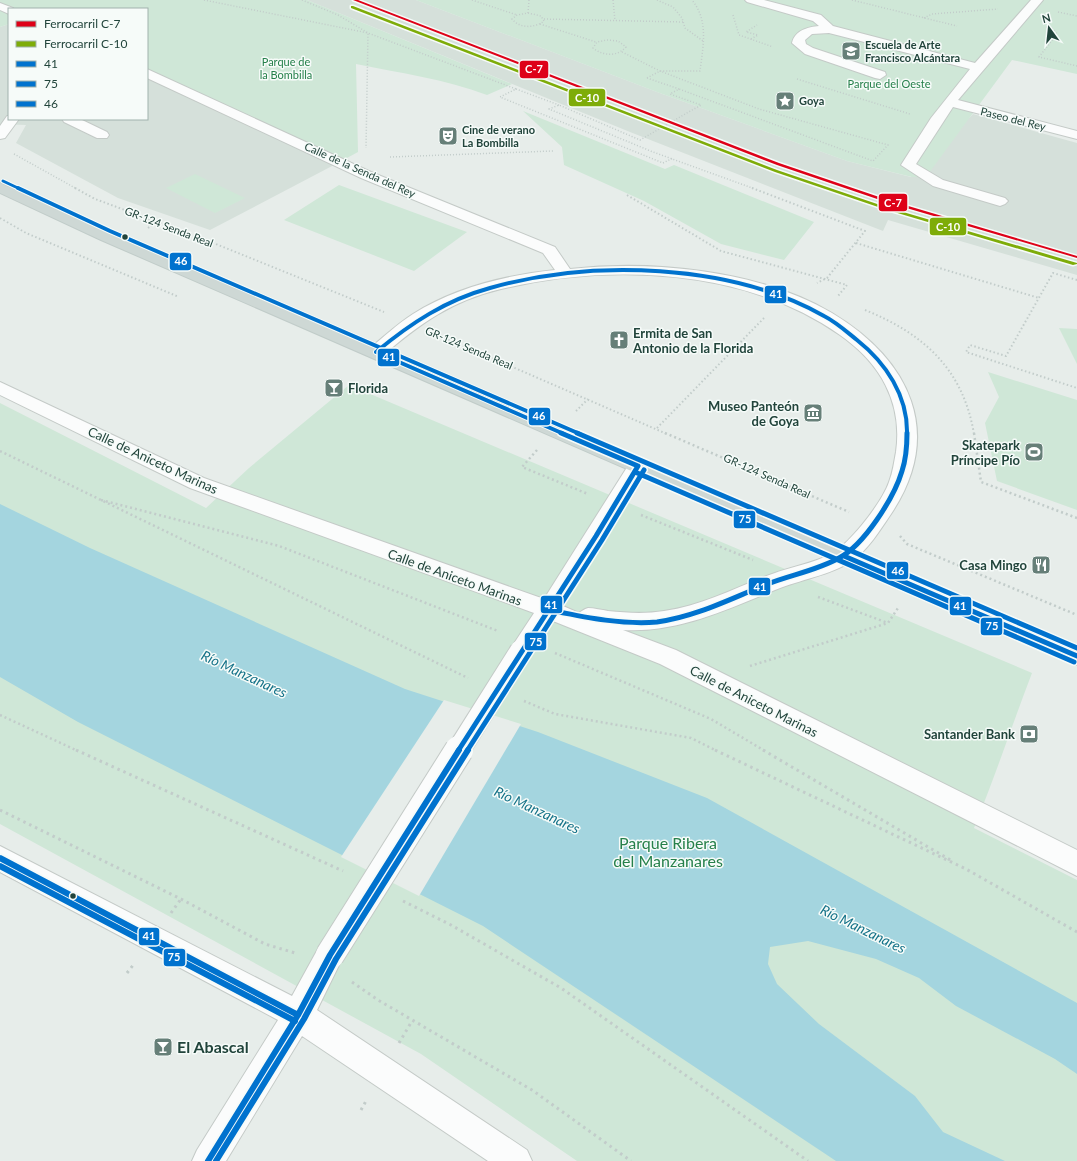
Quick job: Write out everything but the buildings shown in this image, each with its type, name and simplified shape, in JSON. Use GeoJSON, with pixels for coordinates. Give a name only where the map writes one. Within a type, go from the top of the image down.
{"type":"FeatureCollection","features":[{"type":"Feature","properties":{"kind":"main road"},"geometry":{"type":"LineString","coordinates":[[0,187],[85,227],[382,347],[556,431],[1077,656]]}},
{"type":"Feature","properties":{"kind":"street"},"geometry":{"type":"LineString","coordinates":[[752,0],[817,18],[829,29]]}},
{"type":"Feature","properties":{"kind":"street"},"geometry":{"type":"LineString","coordinates":[[1000,201],[938,183],[908,165],[919,144],[950,102],[1037,0]]}},
{"type":"Feature","properties":{"kind":"street"},"geometry":{"type":"LineString","coordinates":[[880,75],[809,51],[798,43],[802,35],[809,31],[829,29],[978,68]]}},
{"type":"Feature","properties":{"kind":"street","name":"Calle de la Senda del Rey"},"geometry":{"type":"LineString","coordinates":[[148,73],[366,175],[549,250],[564,274]]}},
{"type":"Feature","properties":{"kind":"street","name":"Paseo del Rey"},"geometry":{"type":"LineString","coordinates":[[950,102],[1077,135]]}},
{"type":"Feature","properties":{"kind":"street"},"geometry":{"type":"LineString","coordinates":[[0,135],[11,120]]}},
{"type":"Feature","properties":{"kind":"street"},"geometry":{"type":"LineString","coordinates":[[71,120],[102,135]]}},
{"type":"Feature","properties":{"kind":"street"},"geometry":{"type":"LineString","coordinates":[[382,347],[411,323],[426,313],[450,302],[501,284],[564,274],[604,271],[653,272],[715,279],[767,292],[820,313],[852,334],[880,360],[898,387],[904,404],[908,424],[906,450],[899,483],[888,504],[844,556],[782,578],[724,602],[669,620],[614,621],[549,610]]}},
{"type":"Feature","properties":{"kind":"street","name":"Calle de Aniceto Marinas"},"geometry":{"type":"LineString","coordinates":[[0,388],[197,483],[549,610],[668,657],[1077,864]]}},
{"type":"Feature","properties":{"kind":"street"},"geometry":{"type":"LineString","coordinates":[[208,1161],[298,1016],[330,955],[521,651],[616,505],[638,466]]}},
{"type":"Feature","properties":{"kind":"street"},"geometry":{"type":"LineString","coordinates":[[668,657],[660,640],[669,620]]}},
{"type":"Feature","properties":{"kind":"street"},"geometry":{"type":"LineString","coordinates":[[0,858],[298,1016],[516,1161]]}},
{"type":"Feature","properties":{"kind":"path"},"geometry":{"type":"LineString","coordinates":[[204,0],[368,33],[559,105],[640,140],[701,105],[670,94],[679,90]]}},
{"type":"Feature","properties":{"kind":"path"},"geometry":{"type":"LineString","coordinates":[[302,0],[338,15],[368,33]]}},
{"type":"Feature","properties":{"kind":"path"},"geometry":{"type":"LineString","coordinates":[[472,0],[517,15]]}},
{"type":"Feature","properties":{"kind":"path"},"geometry":{"type":"LineString","coordinates":[[528,13],[529,0]]}},
{"type":"Feature","properties":{"kind":"path"},"geometry":{"type":"LineString","coordinates":[[613,0],[615,21]]}},
{"type":"Feature","properties":{"kind":"path"},"geometry":{"type":"LineString","coordinates":[[657,0],[673,7],[683,22],[685,28],[703,41]]}},
{"type":"Feature","properties":{"kind":"path"},"geometry":{"type":"LineString","coordinates":[[622,52],[660,71],[759,109],[888,145],[873,161],[647,78],[660,71],[700,71],[705,27],[699,6],[692,0]]}},
{"type":"Feature","properties":{"kind":"path"},"geometry":{"type":"LineString","coordinates":[[852,0],[958,26]]}},
{"type":"Feature","properties":{"kind":"path"},"geometry":{"type":"LineString","coordinates":[[924,18],[932,14],[1006,8],[1052,29],[1057,34],[1039,57],[1077,66]]}},
{"type":"Feature","properties":{"kind":"path"},"geometry":{"type":"LineString","coordinates":[[544,20],[541,16],[528,13],[517,15],[512,19],[519,25],[530,26],[540,24],[597,42],[607,40],[618,41],[626,48],[622,52],[613,54],[598,52],[593,46],[597,42]]}},
{"type":"Feature","properties":{"kind":"path"},"geometry":{"type":"LineString","coordinates":[[540,24],[544,20],[683,22]]}},
{"type":"Feature","properties":{"kind":"path"},"geometry":{"type":"LineString","coordinates":[[366,175],[368,33]]}},
{"type":"Feature","properties":{"kind":"path"},"geometry":{"type":"LineString","coordinates":[[797,79],[914,116]]}},
{"type":"Feature","properties":{"kind":"path"},"geometry":{"type":"LineString","coordinates":[[516,89],[500,97],[662,163],[673,158]]}},
{"type":"Feature","properties":{"kind":"path"},"geometry":{"type":"LineString","coordinates":[[559,105],[549,109],[653,152]]}},
{"type":"Feature","properties":{"kind":"path"},"geometry":{"type":"LineString","coordinates":[[366,158],[553,151]]}},
{"type":"Feature","properties":{"kind":"path","name":"GR-124 Senda Real"},"geometry":{"type":"LineString","coordinates":[[14,153],[95,199],[158,222],[411,323],[873,522]]}},
{"type":"Feature","properties":{"kind":"path"},"geometry":{"type":"LineString","coordinates":[[627,195],[721,251],[827,278]]}},
{"type":"Feature","properties":{"kind":"path"},"geometry":{"type":"LineString","coordinates":[[146,229],[158,222]]}},
{"type":"Feature","properties":{"kind":"path"},"geometry":{"type":"LineString","coordinates":[[856,243],[1039,298]]}},
{"type":"Feature","properties":{"kind":"path"},"geometry":{"type":"LineString","coordinates":[[1077,280],[1053,273],[1006,356],[970,345],[966,352],[1077,388]]}},
{"type":"Feature","properties":{"kind":"path"},"geometry":{"type":"LineString","coordinates":[[820,313],[857,308],[890,320],[915,336],[941,358],[955,379],[970,411],[981,482],[1077,518]]}},
{"type":"Feature","properties":{"kind":"path"},"geometry":{"type":"LineString","coordinates":[[556,431],[522,466],[752,559],[806,592],[888,623]]}},
{"type":"Feature","properties":{"kind":"path"},"geometry":{"type":"LineString","coordinates":[[0,451],[429,661],[471,679]]}},
{"type":"Feature","properties":{"kind":"path"},"geometry":{"type":"LineString","coordinates":[[899,535],[907,544],[933,556],[1077,615]]}},
{"type":"Feature","properties":{"kind":"path"},"geometry":{"type":"LineString","coordinates":[[711,718],[746,667],[888,623],[912,585],[933,556]]}},
{"type":"Feature","properties":{"kind":"path"},"geometry":{"type":"LineString","coordinates":[[520,699],[555,714],[691,738],[966,869],[1077,932]]}},
{"type":"Feature","properties":{"kind":"path"},"geometry":{"type":"LineString","coordinates":[[0,715],[350,874]]}},
{"type":"Feature","properties":{"kind":"path"},"geometry":{"type":"LineString","coordinates":[[0,810],[181,899],[265,944],[297,954]]}},
{"type":"Feature","properties":{"kind":"path"},"geometry":{"type":"LineString","coordinates":[[397,898],[451,925],[561,988],[808,1161]]}},
{"type":"Feature","properties":{"kind":"path"},"geometry":{"type":"LineString","coordinates":[[347,978],[378,1000],[532,1090],[631,1161]]}},
{"type":"Feature","properties":{"kind":"shaded area"},"geometry":{"type":"Polygon","coordinates":[[[307,0],[416,0],[657,92],[847,161],[911,177],[973,114],[1077,143],[1077,275],[888,220],[883,231],[630,132],[307,0]]]}},
{"type":"Feature","properties":{"kind":"shaded area"},"geometry":{"type":"Polygon","coordinates":[[[8,24],[8,120],[148,120],[148,78],[334,165],[210,230],[118,198],[16,143],[26,125],[0,124],[0,27],[8,24]]]}},
{"type":"Feature","properties":{"kind":"green space","name":"Parque de la Bombilla"},"geometry":{"type":"Polygon","coordinates":[[[0,0],[307,0],[512,84],[487,95],[471,89],[439,81],[356,64],[358,152],[334,165],[148,78],[148,8],[8,8],[8,24],[0,27],[0,0]]]}},
{"type":"Feature","properties":{"kind":"green space","name":"Parque del Oeste"},"geometry":{"type":"Polygon","coordinates":[[[416,0],[1077,0],[1077,74],[1012,60],[926,177],[912,177],[847,161],[657,92],[416,0]]]}},
{"type":"Feature","properties":{"kind":"green space"},"geometry":{"type":"Polygon","coordinates":[[[523,111],[665,169],[674,165],[814,222],[784,260],[721,244],[644,201],[564,165],[562,147],[523,111]]]}},
{"type":"Feature","properties":{"kind":"green space"},"geometry":{"type":"Polygon","coordinates":[[[195,174],[245,198],[215,213],[166,188],[195,174]]]}},
{"type":"Feature","properties":{"kind":"green space"},"geometry":{"type":"Polygon","coordinates":[[[339,185],[467,232],[414,271],[284,220],[339,185]]]}},
{"type":"Feature","properties":{"kind":"green space"},"geometry":{"type":"Polygon","coordinates":[[[1059,328],[1077,329],[1077,364],[1059,328]]]}},
{"type":"Feature","properties":{"kind":"green space","name":"Skatepark Príncipe Pío"},"geometry":{"type":"Polygon","coordinates":[[[988,372],[1077,400],[1077,510],[997,481],[985,423],[999,397],[988,372]]]}},
{"type":"Feature","properties":{"kind":"green space","name":"Parque Ribera del Manzanares"},"geometry":{"type":"Polygon","coordinates":[[[349,385],[1032,673],[974,828],[1077,880],[1077,1161],[577,1161],[421,1054],[0,824],[0,403],[206,508],[249,468],[349,385]]]}},
{"type":"Feature","properties":{"kind":"water","name":"Río Manzanares"},"geometry":{"type":"Polygon","coordinates":[[[0,504],[90,548],[405,689],[538,732],[707,798],[1077,1003],[1077,1074],[1055,1059],[956,1006],[919,978],[876,959],[808,941],[770,947],[768,964],[777,984],[819,1024],[915,1096],[943,1132],[1005,1161],[836,1161],[483,926],[78,722],[0,677],[0,504]]]}},
{"type":"Feature","properties":{"kind":"pier"},"geometry":{"type":"Polygon","coordinates":[[[444,700],[521,724],[419,896],[341,857],[444,700]]]}},
{"type":"Feature","properties":{"kind":"rail line","name":"C-7"},"geometry":{"type":"LineString","coordinates":[[355,0],[778,164],[887,201],[1077,257]]}},
{"type":"Feature","properties":{"kind":"rail line","name":"C-10"},"geometry":{"type":"LineString","coordinates":[[352,7],[776,171],[885,208],[1075,264]]}},
{"type":"Feature","properties":{"kind":"transit line","name":"46"},"geometry":{"type":"LineString","coordinates":[[3,181],[110,231],[1077,648]]}},
{"type":"Feature","properties":{"kind":"transit line","name":"41"},"geometry":{"type":"LineString","coordinates":[[208,1161],[298,1015],[330,955],[521,651],[596,536],[638,466],[376,352],[416,320],[444,305],[475,292],[531,278],[573,273],[617,271],[662,272],[706,277],[749,286],[789,299],[828,318],[867,348],[881,362],[892,378],[900,395],[905,412],[907,431],[906,451],[902,471],[885,506],[867,532],[858,543],[840,558],[770,582],[701,611],[672,619],[626,622],[549,610]]}},
{"type":"Feature","properties":{"kind":"transit line","name":"75"},"geometry":{"type":"LineString","coordinates":[[216,1161],[304,1019],[336,959],[527,655],[602,540],[644,470]]}},
{"type":"Feature","properties":{"kind":"transit line","name":"75"},"geometry":{"type":"LineString","coordinates":[[635,472],[1074,662]]}},
{"type":"Feature","properties":{"kind":"transit line","name":"41"},"geometry":{"type":"LineString","coordinates":[[844,556],[1077,656]]}},
{"type":"Feature","properties":{"kind":"transit line","name":"41"},"geometry":{"type":"LineString","coordinates":[[0,858],[298,1015]]}},
{"type":"Feature","properties":{"kind":"transit line","name":"75"},"geometry":{"type":"LineString","coordinates":[[0,866],[295,1021]]}},
{"type":"Feature","properties":{"kind":"place","name":"Escuela de Arte Francisco Alcántara"},"geometry":{"type":"Point","coordinates":[851,51]}},
{"type":"Feature","properties":{"kind":"place","name":"Goya"},"geometry":{"type":"Point","coordinates":[785,101]}},
{"type":"Feature","properties":{"kind":"place","name":"Cine de verano La Bombilla"},"geometry":{"type":"Point","coordinates":[448,136]}},
{"type":"Feature","properties":{"kind":"place","name":"Ermita de San Antonio de la Florida"},"geometry":{"type":"Point","coordinates":[619,340]}},
{"type":"Feature","properties":{"kind":"place","name":"Florida"},"geometry":{"type":"Point","coordinates":[334,388]}},
{"type":"Feature","properties":{"kind":"place","name":"Museo Panteón de Goya"},"geometry":{"type":"Point","coordinates":[813,413]}},
{"type":"Feature","properties":{"kind":"place","name":"Skatepark Príncipe Pío"},"geometry":{"type":"Point","coordinates":[1034,452]}},
{"type":"Feature","properties":{"kind":"place","name":"Casa Mingo"},"geometry":{"type":"Point","coordinates":[1041,565]}},
{"type":"Feature","properties":{"kind":"place","name":"Santander Bank"},"geometry":{"type":"Point","coordinates":[1029,734]}},
{"type":"Feature","properties":{"kind":"place","name":"El Abascal"},"geometry":{"type":"Point","coordinates":[163,1047]}}]}
